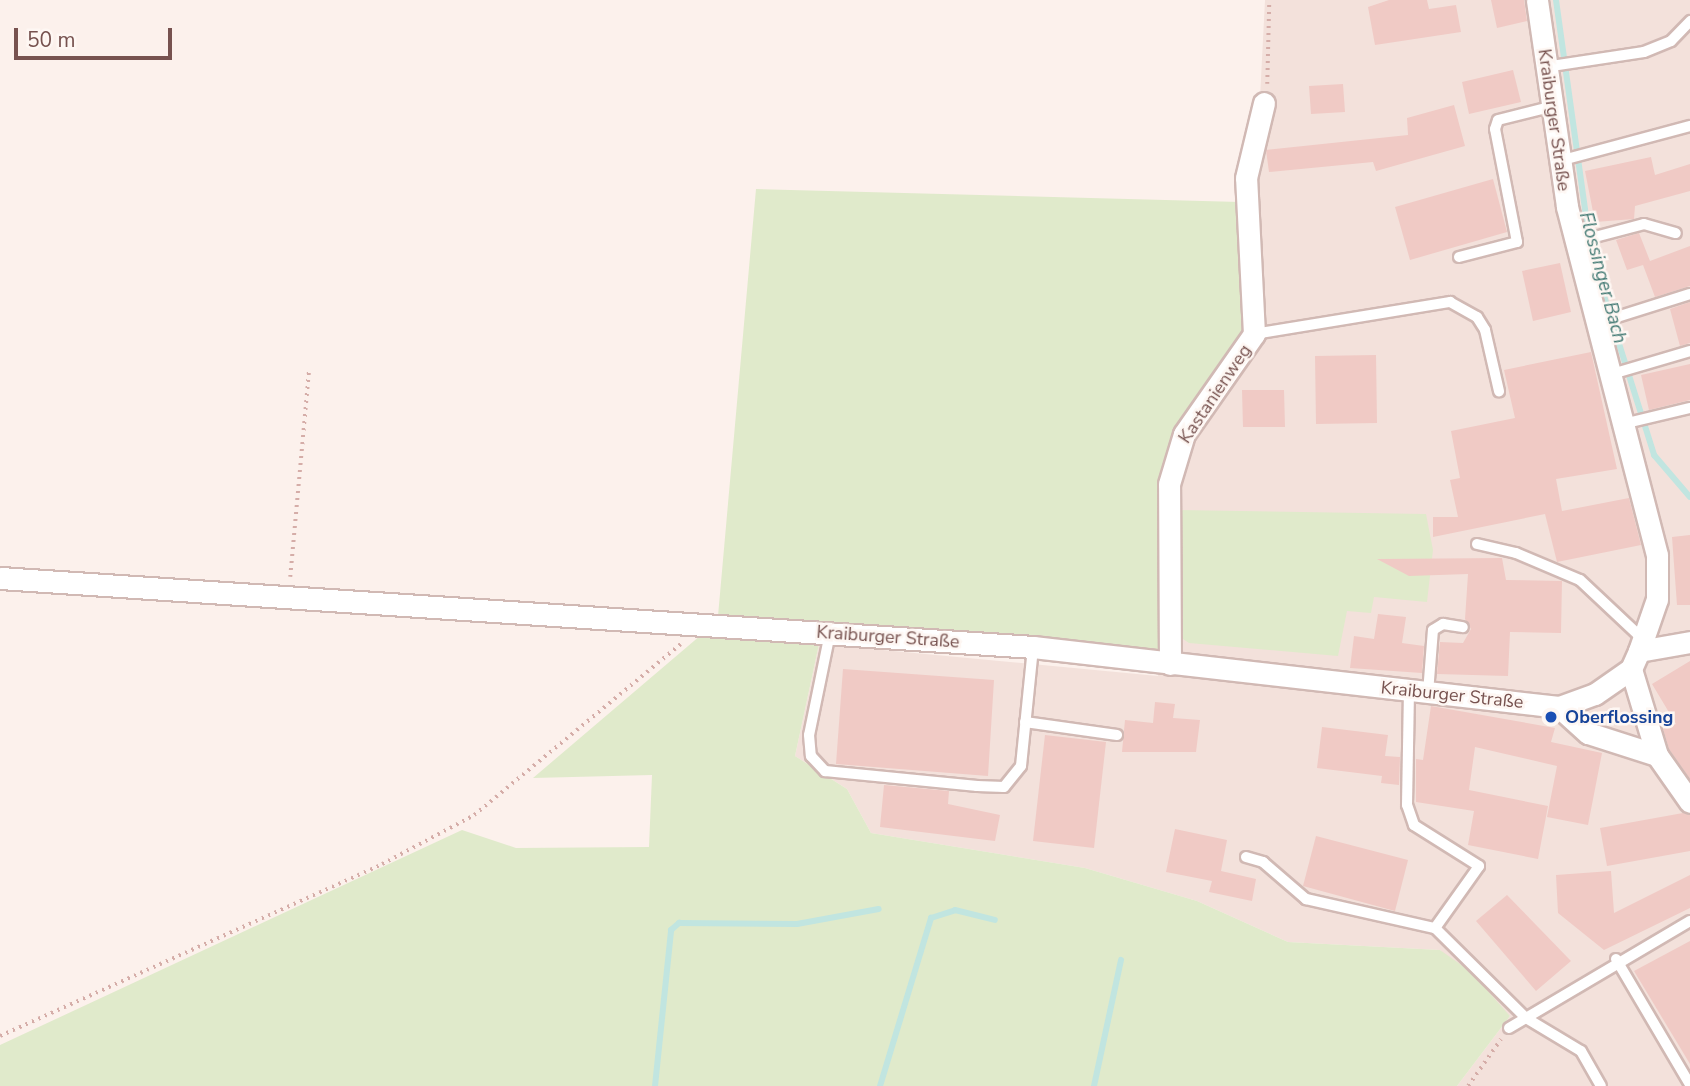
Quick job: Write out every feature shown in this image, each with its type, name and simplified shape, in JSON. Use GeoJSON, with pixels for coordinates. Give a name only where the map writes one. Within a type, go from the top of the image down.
{"type":"FeatureCollection","features":[{"type":"Feature","properties":{"kind":"street","name":"Kraiburger Straße"},"geometry":{"type":"LineString","coordinates":[[0,578],[1033,647],[1559,707],[1595,694],[1638,654],[1657,599],[1657,555],[1629,423],[1578,242],[1550,107],[1549,66],[1537,0]]}},
{"type":"Feature","properties":{"kind":"street","name":"Kastanienweg"},"geometry":{"type":"LineString","coordinates":[[1170,664],[1168,505],[1176,452],[1254,334],[1246,178],[1264,103]]}},
{"type":"Feature","properties":{"kind":"street"},"geometry":{"type":"LineString","coordinates":[[1690,642],[1638,654],[1657,755],[1690,802]]}},
{"type":"Feature","properties":{"kind":"street"},"geometry":{"type":"LineString","coordinates":[[1559,707],[1588,733],[1657,755]]}},
{"type":"Feature","properties":{"kind":"lane"},"geometry":{"type":"LineString","coordinates":[[1549,66],[1644,52],[1671,41],[1690,21]]}},
{"type":"Feature","properties":{"kind":"lane"},"geometry":{"type":"LineString","coordinates":[[1459,257],[1517,242],[1495,129],[1498,120],[1550,107]]}},
{"type":"Feature","properties":{"kind":"lane"},"geometry":{"type":"LineString","coordinates":[[1561,160],[1588,155],[1636,136],[1690,126]]}},
{"type":"Feature","properties":{"kind":"lane"},"geometry":{"type":"LineString","coordinates":[[1578,242],[1644,224],[1676,233]]}},
{"type":"Feature","properties":{"kind":"lane"},"geometry":{"type":"LineString","coordinates":[[1601,322],[1690,294]]}},
{"type":"Feature","properties":{"kind":"lane"},"geometry":{"type":"LineString","coordinates":[[1254,334],[1450,302],[1477,317],[1485,330],[1499,391]]}},
{"type":"Feature","properties":{"kind":"lane"},"geometry":{"type":"LineString","coordinates":[[1615,373],[1690,351]]}},
{"type":"Feature","properties":{"kind":"lane"},"geometry":{"type":"LineString","coordinates":[[1629,423],[1690,408]]}},
{"type":"Feature","properties":{"kind":"lane"},"geometry":{"type":"LineString","coordinates":[[1477,544],[1516,553],[1580,580],[1638,654]]}},
{"type":"Feature","properties":{"kind":"lane"},"geometry":{"type":"LineString","coordinates":[[1435,928],[1479,866],[1414,825],[1407,805],[1418,692],[1433,630],[1443,624],[1463,627]]}},
{"type":"Feature","properties":{"kind":"lane"},"geometry":{"type":"LineString","coordinates":[[830,633],[809,735],[811,757],[825,771],[1004,787],[1021,766],[1033,647]]}},
{"type":"Feature","properties":{"kind":"lane"},"geometry":{"type":"LineString","coordinates":[[1025,722],[1117,735]]}},
{"type":"Feature","properties":{"kind":"lane"},"geometry":{"type":"LineString","coordinates":[[1246,857],[1263,862],[1306,900],[1435,928],[1526,1018],[1581,1051],[1601,1086]]}},
{"type":"Feature","properties":{"kind":"lane"},"geometry":{"type":"LineString","coordinates":[[1510,1028],[1616,959],[1690,921]]}},
{"type":"Feature","properties":{"kind":"lane"},"geometry":{"type":"LineString","coordinates":[[1616,959],[1689,1083]]}},
{"type":"Feature","properties":{"kind":"path"},"geometry":{"type":"LineString","coordinates":[[1264,103],[1269,0]]}},
{"type":"Feature","properties":{"kind":"path"},"geometry":{"type":"LineString","coordinates":[[288,597],[309,369]]}},
{"type":"Feature","properties":{"kind":"path"},"geometry":{"type":"LineString","coordinates":[[0,1037],[382,864],[474,815],[699,624]]}},
{"type":"Feature","properties":{"kind":"path"},"geometry":{"type":"LineString","coordinates":[[1468,1086],[1510,1028]]}},
{"type":"Feature","properties":{"kind":"shaded area"},"geometry":{"type":"Polygon","coordinates":[[[1265,0],[1690,0],[1690,1086],[1457,1086],[1510,1016],[1440,950],[1288,942],[1197,901],[1085,868],[871,833],[847,789],[795,756],[819,644],[1158,676],[1165,650],[1163,484],[1190,412],[1260,98],[1265,0]]]}},
{"type":"Feature","properties":{"kind":"green space"},"geometry":{"type":"Polygon","coordinates":[[[756,189],[1240,202],[1250,329],[1174,443],[1165,650],[718,616],[756,189]]]}},
{"type":"Feature","properties":{"kind":"green space"},"geometry":{"type":"Polygon","coordinates":[[[1178,510],[1426,514],[1433,550],[1427,602],[1374,597],[1371,613],[1347,611],[1338,656],[1189,643],[1183,639],[1178,510]]]}},
{"type":"Feature","properties":{"kind":"green space"},"geometry":{"type":"Polygon","coordinates":[[[701,635],[819,644],[795,756],[847,789],[871,833],[1085,868],[1197,901],[1288,942],[1440,950],[1470,971],[1510,1016],[1457,1086],[0,1086],[0,1045],[462,830],[516,848],[649,847],[652,775],[533,778],[701,635]]]}},
{"type":"Feature","properties":{"kind":"building"},"geometry":{"type":"Polygon","coordinates":[[[1389,0],[1427,0],[1429,9],[1456,5],[1461,32],[1375,45],[1368,7],[1389,0]]]}},
{"type":"Feature","properties":{"kind":"building"},"geometry":{"type":"Polygon","coordinates":[[[1491,0],[1524,0],[1527,21],[1497,28],[1491,0]]]}},
{"type":"Feature","properties":{"kind":"building"},"geometry":{"type":"Polygon","coordinates":[[[1513,70],[1521,102],[1469,114],[1462,82],[1513,70]]]}},
{"type":"Feature","properties":{"kind":"building"},"geometry":{"type":"Polygon","coordinates":[[[1343,84],[1345,112],[1311,114],[1309,86],[1343,84]]]}},
{"type":"Feature","properties":{"kind":"building"},"geometry":{"type":"Polygon","coordinates":[[[1454,105],[1465,146],[1376,171],[1373,162],[1269,172],[1266,150],[1408,135],[1407,118],[1454,105]]]}},
{"type":"Feature","properties":{"kind":"building"},"geometry":{"type":"Polygon","coordinates":[[[1651,157],[1655,175],[1690,164],[1690,191],[1635,206],[1634,219],[1595,222],[1585,171],[1651,157]]]}},
{"type":"Feature","properties":{"kind":"building"},"geometry":{"type":"Polygon","coordinates":[[[1493,179],[1507,232],[1410,260],[1395,207],[1493,179]]]}},
{"type":"Feature","properties":{"kind":"building"},"geometry":{"type":"Polygon","coordinates":[[[1639,233],[1650,261],[1690,246],[1690,286],[1655,297],[1643,265],[1627,270],[1616,240],[1639,233]]]}},
{"type":"Feature","properties":{"kind":"building"},"geometry":{"type":"Polygon","coordinates":[[[1560,263],[1571,312],[1533,321],[1522,271],[1560,263]]]}},
{"type":"Feature","properties":{"kind":"building"},"geometry":{"type":"Polygon","coordinates":[[[1690,302],[1690,343],[1680,346],[1670,309],[1690,302]]]}},
{"type":"Feature","properties":{"kind":"building"},"geometry":{"type":"Polygon","coordinates":[[[1591,352],[1617,469],[1556,479],[1562,511],[1629,498],[1641,545],[1557,562],[1545,514],[1433,537],[1433,517],[1458,517],[1450,480],[1460,478],[1451,431],[1515,418],[1504,370],[1591,352]]]}},
{"type":"Feature","properties":{"kind":"building"},"geometry":{"type":"Polygon","coordinates":[[[1376,355],[1377,423],[1316,424],[1315,356],[1376,355]]]}},
{"type":"Feature","properties":{"kind":"building"},"geometry":{"type":"Polygon","coordinates":[[[1690,364],[1690,400],[1649,410],[1641,375],[1690,364]]]}},
{"type":"Feature","properties":{"kind":"building"},"geometry":{"type":"Polygon","coordinates":[[[1242,390],[1284,390],[1285,427],[1243,427],[1242,390]]]}},
{"type":"Feature","properties":{"kind":"building"},"geometry":{"type":"Polygon","coordinates":[[[1690,535],[1690,605],[1677,605],[1672,537],[1690,535]]]}},
{"type":"Feature","properties":{"kind":"building"},"geometry":{"type":"Polygon","coordinates":[[[1502,558],[1506,580],[1562,581],[1561,633],[1510,632],[1508,676],[1437,674],[1440,642],[1463,643],[1471,629],[1465,619],[1468,574],[1409,576],[1377,559],[1502,558]]]}},
{"type":"Feature","properties":{"kind":"building"},"geometry":{"type":"Polygon","coordinates":[[[1378,614],[1406,617],[1402,643],[1424,646],[1422,673],[1350,668],[1354,636],[1374,639],[1378,614]]]}},
{"type":"Feature","properties":{"kind":"building"},"geometry":{"type":"Polygon","coordinates":[[[1690,661],[1690,779],[1669,749],[1663,729],[1676,724],[1652,684],[1690,661]]]}},
{"type":"Feature","properties":{"kind":"building"},"geometry":{"type":"Polygon","coordinates":[[[843,669],[994,680],[988,776],[836,764],[843,669]]]}},
{"type":"Feature","properties":{"kind":"building"},"geometry":{"type":"Polygon","coordinates":[[[1155,702],[1175,704],[1173,718],[1200,720],[1196,752],[1122,752],[1125,720],[1153,723],[1155,702]]]}},
{"type":"Feature","properties":{"kind":"building"},"geometry":{"type":"Polygon","coordinates":[[[1431,706],[1555,728],[1551,742],[1602,753],[1588,825],[1547,817],[1557,766],[1475,747],[1469,790],[1548,806],[1538,859],[1468,845],[1474,811],[1416,802],[1416,759],[1423,760],[1431,706]]]}},
{"type":"Feature","properties":{"kind":"building"},"geometry":{"type":"Polygon","coordinates":[[[1322,727],[1388,735],[1385,756],[1400,757],[1399,785],[1381,783],[1382,776],[1317,768],[1322,727]]]}},
{"type":"Feature","properties":{"kind":"building"},"geometry":{"type":"Polygon","coordinates":[[[1045,735],[1106,742],[1094,848],[1033,841],[1045,735]]]}},
{"type":"Feature","properties":{"kind":"building"},"geometry":{"type":"Polygon","coordinates":[[[884,785],[949,791],[948,804],[1000,815],[995,841],[880,827],[884,785]]]}},
{"type":"Feature","properties":{"kind":"building"},"geometry":{"type":"Polygon","coordinates":[[[1683,813],[1690,815],[1690,851],[1607,866],[1600,828],[1683,813]]]}},
{"type":"Feature","properties":{"kind":"building"},"geometry":{"type":"Polygon","coordinates":[[[1175,829],[1227,840],[1221,871],[1256,879],[1252,901],[1209,892],[1212,881],[1166,872],[1175,829]]]}},
{"type":"Feature","properties":{"kind":"building"},"geometry":{"type":"Polygon","coordinates":[[[1316,836],[1408,860],[1395,911],[1303,886],[1316,836]]]}},
{"type":"Feature","properties":{"kind":"building"},"geometry":{"type":"Polygon","coordinates":[[[1611,871],[1614,913],[1690,875],[1690,908],[1604,950],[1558,913],[1556,875],[1611,871]]]}},
{"type":"Feature","properties":{"kind":"building"},"geometry":{"type":"Polygon","coordinates":[[[1507,895],[1571,961],[1536,991],[1476,921],[1507,895]]]}},
{"type":"Feature","properties":{"kind":"building"},"geometry":{"type":"Polygon","coordinates":[[[1690,941],[1690,1064],[1634,971],[1690,941]]]}},
{"type":"Feature","properties":{"kind":"waterway","name":"Flossinger Bach"},"geometry":{"type":"LineString","coordinates":[[1556,0],[1592,258],[1654,455],[1690,497]]}},
{"type":"Feature","properties":{"kind":"waterway"},"geometry":{"type":"LineString","coordinates":[[655,1086],[671,930],[679,923],[797,924],[879,909]]}},
{"type":"Feature","properties":{"kind":"waterway"},"geometry":{"type":"LineString","coordinates":[[880,1086],[931,918],[955,910],[995,920]]}},
{"type":"Feature","properties":{"kind":"waterway"},"geometry":{"type":"LineString","coordinates":[[1094,1086],[1121,960]]}},
{"type":"Feature","properties":{"kind":"place","name":"Oberflossing"},"geometry":{"type":"Point","coordinates":[1551,717]}}]}
